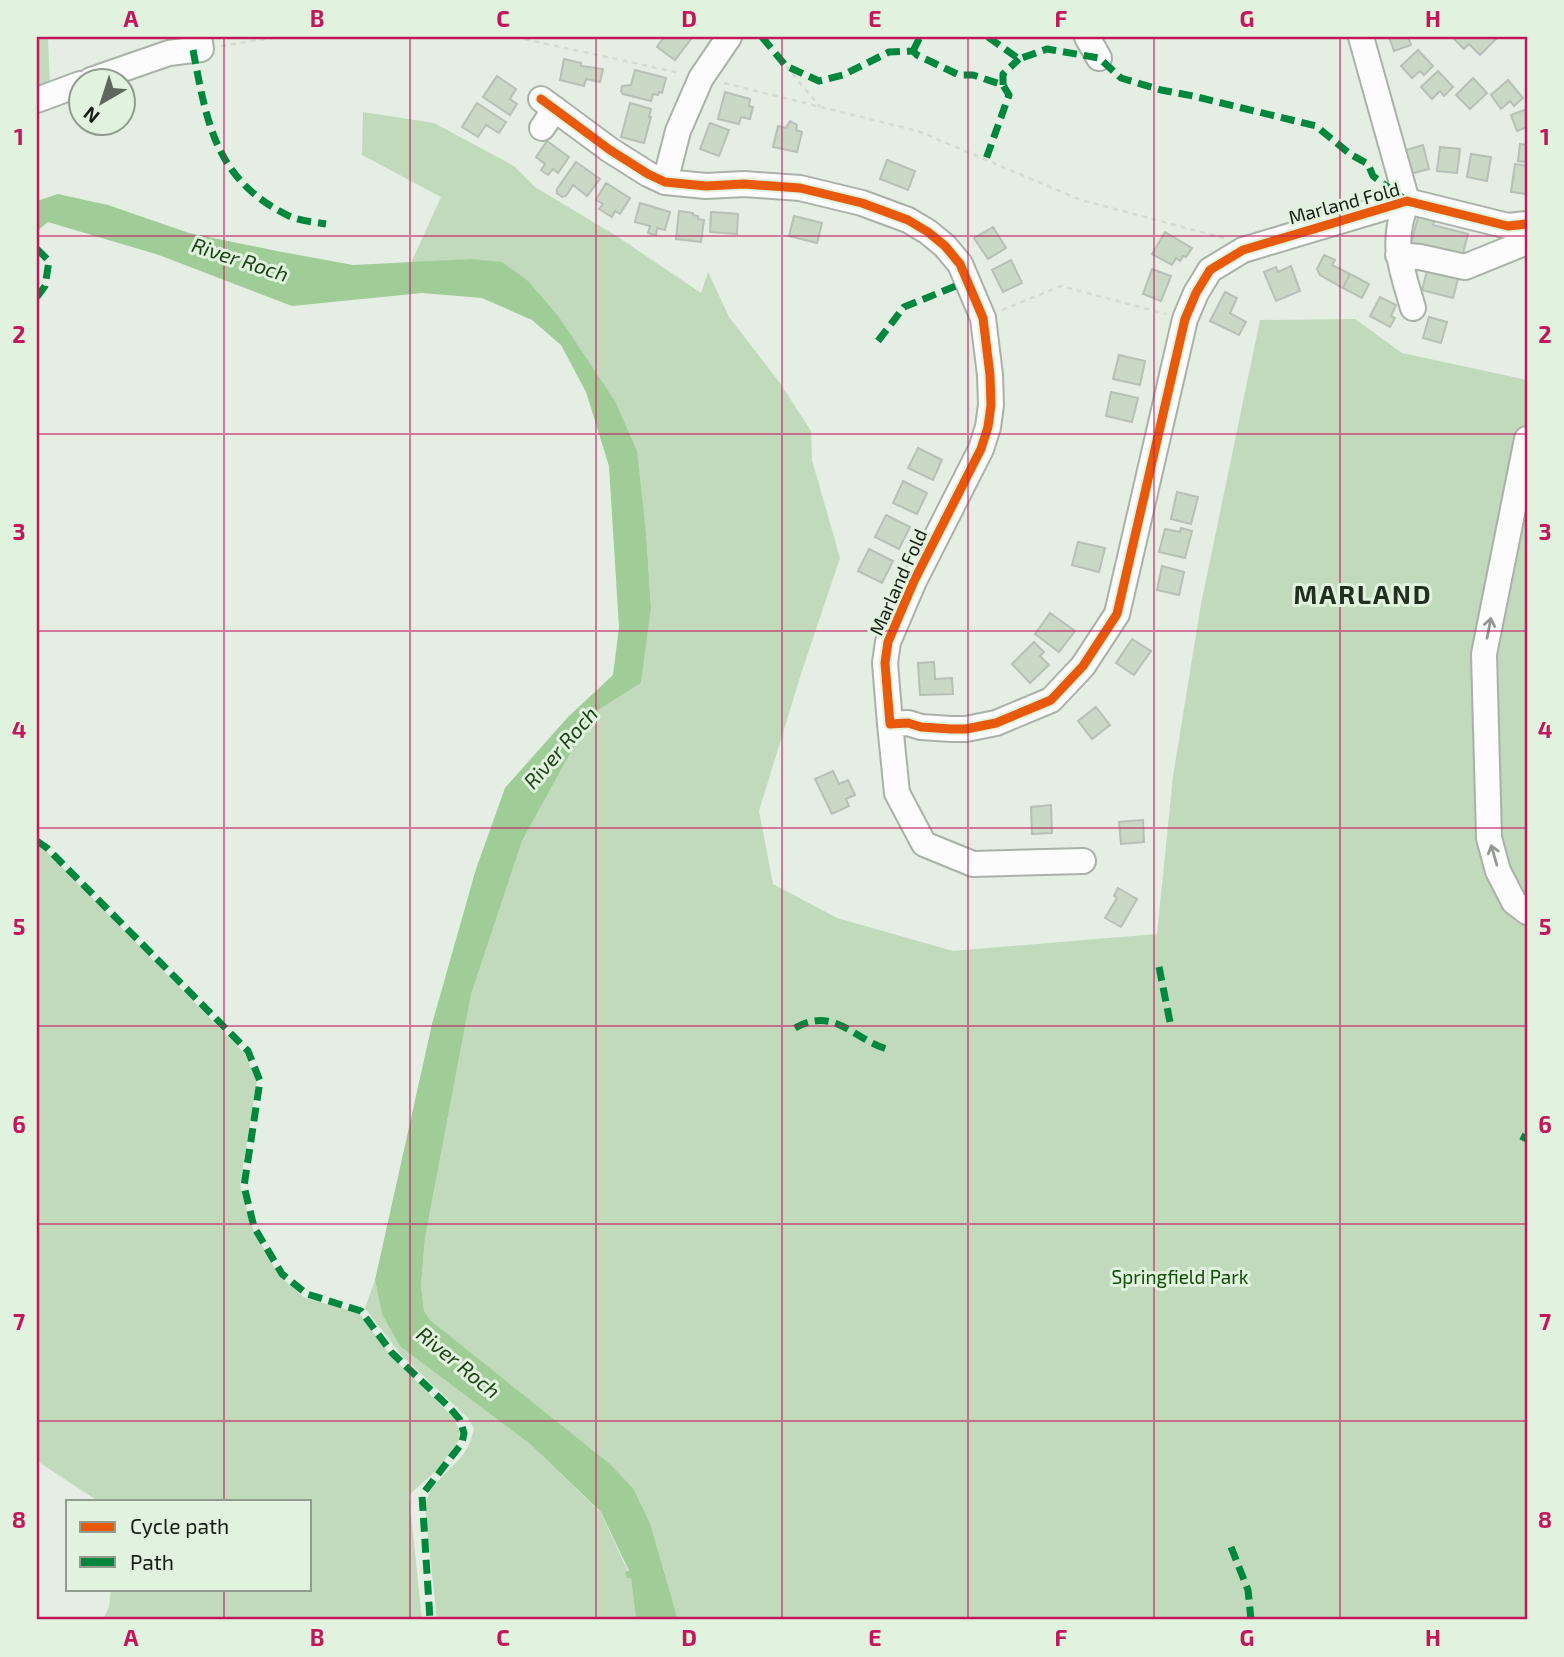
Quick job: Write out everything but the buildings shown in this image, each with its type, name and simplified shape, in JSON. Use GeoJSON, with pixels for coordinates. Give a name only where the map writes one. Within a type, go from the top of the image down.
{"type":"FeatureCollection","features":[{"type":"Feature","properties":{"kind":"street"},"geometry":{"type":"LineString","coordinates":[[665,182],[678,131],[701,78],[729,37]]}},
{"type":"Feature","properties":{"kind":"street"},"geometry":{"type":"LineString","coordinates":[[1087,37],[1099,58]]}},
{"type":"Feature","properties":{"kind":"street"},"geometry":{"type":"LineString","coordinates":[[1362,37],[1406,201],[1398,236],[1398,255],[1413,308]]}},
{"type":"Feature","properties":{"kind":"street"},"geometry":{"type":"LineString","coordinates":[[131,66],[200,43]]}},
{"type":"Feature","properties":{"kind":"street"},"geometry":{"type":"LineString","coordinates":[[37,100],[66,89]]}},
{"type":"Feature","properties":{"kind":"street","name":"Marland Fold"},"geometry":{"type":"LineString","coordinates":[[546,112],[665,182],[706,186],[744,184],[800,188],[862,203],[908,220],[928,232],[945,246],[960,264],[983,318],[990,374],[988,426],[981,449],[915,581],[888,642],[884,663],[890,724],[908,723],[922,727],[966,729],[996,723],[1051,700],[1083,666],[1117,614],[1185,319],[1210,270],[1243,250],[1406,201],[1508,226],[1527,224]]}},
{"type":"Feature","properties":{"kind":"street"},"geometry":{"type":"LineString","coordinates":[[1398,255],[1465,267],[1527,242]]}},
{"type":"Feature","properties":{"kind":"street"},"geometry":{"type":"LineString","coordinates":[[1527,439],[1485,654],[1489,838],[1498,871],[1514,902],[1527,912]]}},
{"type":"Feature","properties":{"kind":"street"},"geometry":{"type":"LineString","coordinates":[[890,724],[897,793],[923,844],[973,864],[1083,861]]}},
{"type":"Feature","properties":{"kind":"path"},"geometry":{"type":"LineString","coordinates":[[200,43],[278,37]]}},
{"type":"Feature","properties":{"kind":"path"},"geometry":{"type":"LineString","coordinates":[[516,37],[701,78],[918,131],[1081,200],[1197,230]]}},
{"type":"Feature","properties":{"kind":"path"},"geometry":{"type":"LineString","coordinates":[[786,66],[820,107]]}},
{"type":"Feature","properties":{"kind":"path"},"geometry":{"type":"LineString","coordinates":[[983,318],[1060,286],[1185,319]]}},
{"type":"Feature","properties":{"kind":"green space"},"geometry":{"type":"Polygon","coordinates":[[[37,38],[48,39],[50,88],[37,93],[37,38]]]}},
{"type":"Feature","properties":{"kind":"green space","name":"Springfield Park"},"geometry":{"type":"Polygon","coordinates":[[[363,112],[434,123],[514,166],[535,187],[615,235],[701,293],[708,272],[729,317],[780,383],[811,431],[812,460],[840,558],[759,811],[773,884],[837,918],[953,951],[1157,934],[1173,776],[1201,604],[1260,320],[1355,319],[1402,353],[1527,380],[1527,1620],[678,1620],[650,1523],[633,1488],[610,1464],[430,1320],[424,1311],[421,1286],[425,1238],[471,995],[522,841],[572,750],[600,709],[641,683],[651,607],[641,495],[559,317],[471,259],[411,263],[441,197],[362,155],[363,112]]]}},
{"type":"Feature","properties":{"kind":"green space"},"geometry":{"type":"Polygon","coordinates":[[[37,845],[45,850],[244,1053],[257,1080],[240,1185],[252,1227],[279,1276],[305,1298],[359,1313],[391,1356],[453,1417],[460,1431],[459,1440],[438,1469],[409,1495],[422,1620],[103,1620],[109,1607],[111,1590],[312,1590],[312,1500],[96,1500],[37,1461],[37,845]]]}},
{"type":"Feature","properties":{"kind":"green space"},"geometry":{"type":"Polygon","coordinates":[[[375,1280],[382,1314],[529,1443],[601,1513],[631,1578],[636,1620],[437,1620],[425,1508],[431,1491],[466,1450],[474,1429],[468,1418],[402,1356],[365,1308],[375,1280]]]}},
{"type":"Feature","properties":{"kind":"water","name":"River Roch"},"geometry":{"type":"Polygon","coordinates":[[[58,194],[108,205],[189,233],[353,265],[471,259],[502,262],[528,281],[559,317],[615,401],[637,451],[651,608],[641,683],[600,709],[572,750],[522,841],[471,995],[425,1238],[421,1286],[424,1311],[430,1320],[610,1464],[633,1488],[650,1523],[678,1620],[636,1620],[631,1578],[627,1578],[625,1572],[629,1571],[601,1512],[529,1443],[400,1346],[382,1314],[375,1280],[432,1024],[476,869],[505,788],[568,717],[613,675],[619,627],[609,466],[586,392],[561,345],[532,320],[482,298],[422,293],[292,306],[159,255],[48,222],[37,231],[37,201],[58,194]]]}},
{"type":"Feature","properties":{"kind":"marked path"},"geometry":{"type":"LineString","coordinates":[[762,37],[786,66],[819,81],[843,75],[889,52],[913,51],[959,75],[973,75],[1003,85],[1009,95],[986,159]]}},
{"type":"Feature","properties":{"kind":"marked path"},"geometry":{"type":"LineString","coordinates":[[913,51],[920,37]]}},
{"type":"Feature","properties":{"kind":"marked path"},"geometry":{"type":"LineString","coordinates":[[988,37],[1019,59],[1047,49],[1099,58],[1121,78],[1316,126],[1350,154],[1368,164],[1373,176],[1407,201]]}},
{"type":"Feature","properties":{"kind":"marked path"},"geometry":{"type":"LineString","coordinates":[[193,50],[210,125],[218,147],[230,167],[264,202],[293,218],[326,224]]}},
{"type":"Feature","properties":{"kind":"marked path"},"geometry":{"type":"LineString","coordinates":[[1003,85],[1003,74],[1019,59]]}},
{"type":"Feature","properties":{"kind":"marked path"},"geometry":{"type":"LineString","coordinates":[[37,249],[49,261],[45,286],[37,297]]}},
{"type":"Feature","properties":{"kind":"marked path"},"geometry":{"type":"LineString","coordinates":[[878,341],[904,307],[968,281]]}},
{"type":"Feature","properties":{"kind":"marked path"},"geometry":{"type":"LineString","coordinates":[[37,841],[248,1051],[260,1081],[244,1186],[254,1227],[282,1274],[307,1294],[361,1311],[392,1353],[460,1420],[464,1433],[462,1443],[422,1495],[430,1620]]}},
{"type":"Feature","properties":{"kind":"marked path"},"geometry":{"type":"LineString","coordinates":[[1159,967],[1171,1027]]}},
{"type":"Feature","properties":{"kind":"marked path"},"geometry":{"type":"LineString","coordinates":[[795,1028],[809,1022],[832,1022],[887,1049]]}},
{"type":"Feature","properties":{"kind":"marked path"},"geometry":{"type":"LineString","coordinates":[[1521,1136],[1527,1139]]}},
{"type":"Feature","properties":{"kind":"marked path"},"geometry":{"type":"LineString","coordinates":[[1231,1547],[1248,1590],[1251,1620]]}},
{"type":"Feature","properties":{"kind":"cycle path"},"geometry":{"type":"LineString","coordinates":[[541,99],[610,150],[665,182],[706,186],[744,184],[800,188],[862,203],[908,220],[928,232],[945,246],[960,264],[983,318],[990,375],[991,405],[988,427],[981,449],[914,581],[888,642],[885,663],[890,724],[908,723],[921,727],[966,729],[996,723],[1051,700],[1083,666],[1117,614],[1185,319],[1210,270],[1243,250],[1407,201],[1508,226],[1527,224]]}},
{"type":"Feature","properties":{"kind":"district","name":"MARLAND"},"geometry":{"type":"Point","coordinates":[1363,595]}}]}
